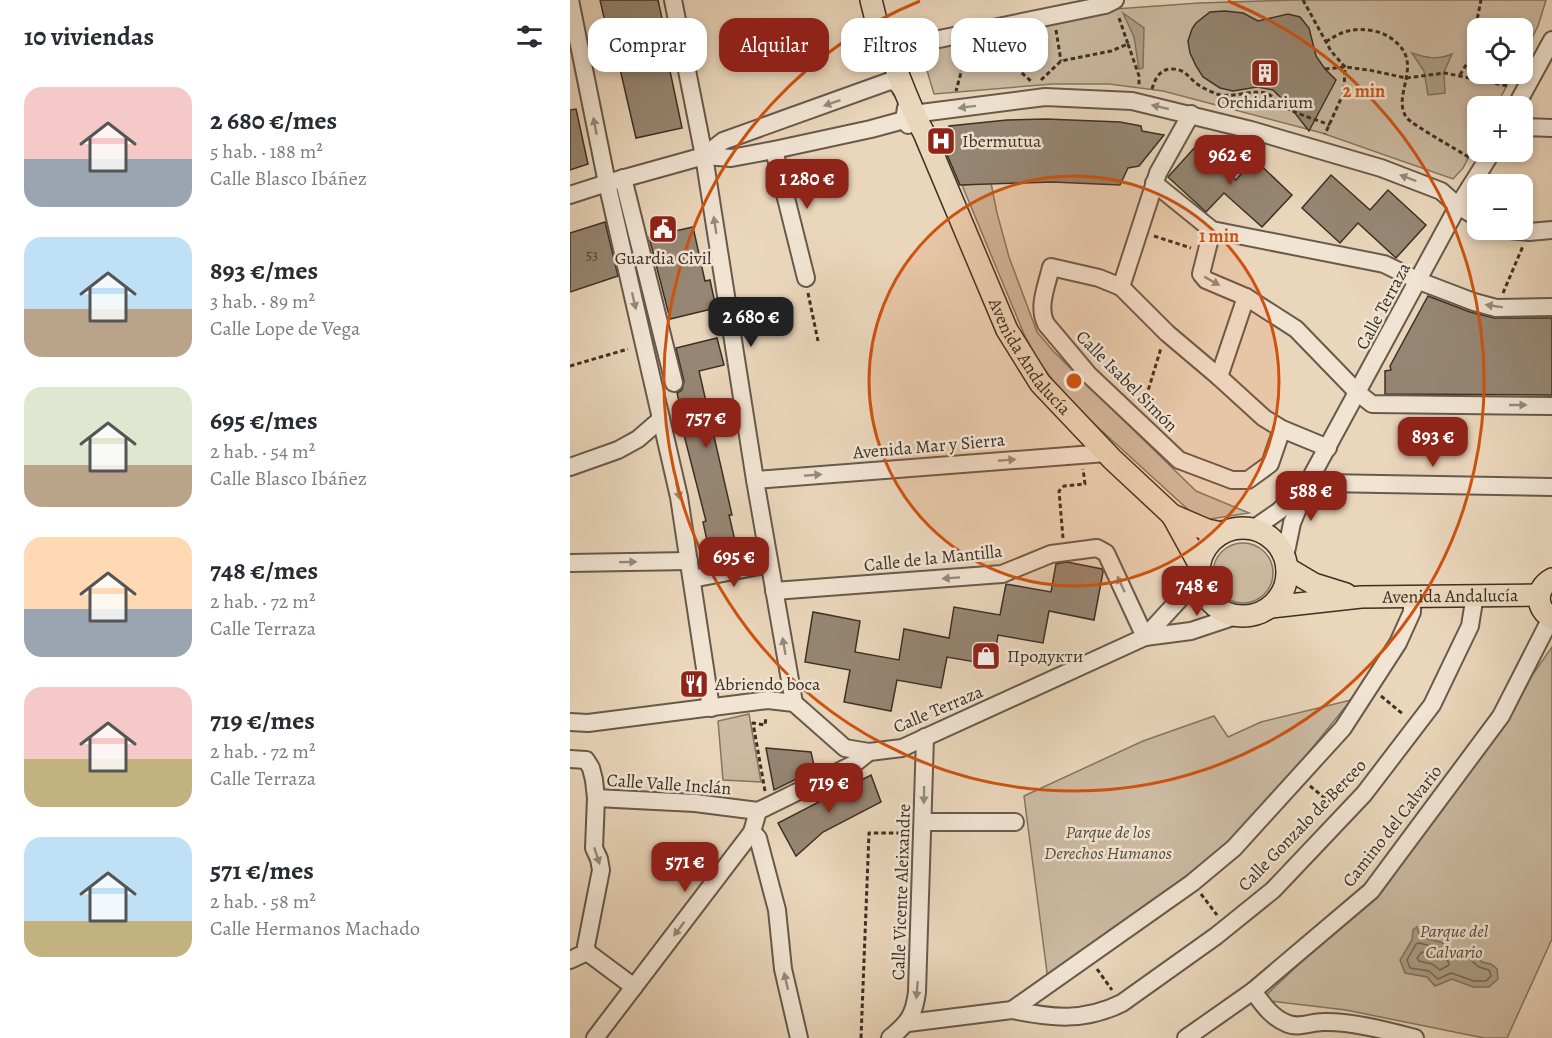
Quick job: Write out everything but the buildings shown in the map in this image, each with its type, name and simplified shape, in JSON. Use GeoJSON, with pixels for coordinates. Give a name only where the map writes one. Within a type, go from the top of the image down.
{"type":"FeatureCollection","features":[{"type":"Feature","properties":{"kind":"main road","name":"Avenida Andalucía"},"geometry":{"type":"LineString","coordinates":[[871,0],[876,18]]}},
{"type":"Feature","properties":{"kind":"main road","name":"Avenida Andalucía"},"geometry":{"type":"LineString","coordinates":[[893,72],[903,102],[924,133],[1007,330],[1040,383],[1106,453],[1172,515],[1207,530],[1222,533]]}},
{"type":"Feature","properties":{"kind":"main road","name":"Avenida Andalucía"},"geometry":{"type":"LineString","coordinates":[[1172,515],[1199,571]]}},
{"type":"Feature","properties":{"kind":"main road"},"geometry":{"type":"LineString","coordinates":[[1232,529],[1253,529],[1272,539],[1286,562],[1281,594],[1271,607],[1254,615],[1236,616],[1222,612],[1211,603],[1203,592],[1199,571],[1203,552],[1211,541],[1232,529]]}},
{"type":"Feature","properties":{"kind":"main road","name":"Avenida Andalucía"},"geometry":{"type":"LineString","coordinates":[[1286,562],[1314,584],[1361,597]]}},
{"type":"Feature","properties":{"kind":"main road","name":"Avenida Andalucía"},"geometry":{"type":"LineString","coordinates":[[1271,607],[1361,597],[1475,595],[1546,587]]}},
{"type":"Feature","properties":{"kind":"main road"},"geometry":{"type":"LineString","coordinates":[[1546,587],[1541,609],[1552,618]]}},
{"type":"Feature","properties":{"kind":"street"},"geometry":{"type":"LineString","coordinates":[[570,0],[615,181],[674,383]]}},
{"type":"Feature","properties":{"kind":"street"},"geometry":{"type":"LineString","coordinates":[[570,722],[588,723],[768,700],[794,704],[755,480],[704,156],[673,0]]}},
{"type":"Feature","properties":{"kind":"street"},"geometry":{"type":"LineString","coordinates":[[939,38],[1113,1]]}},
{"type":"Feature","properties":{"kind":"street"},"geometry":{"type":"LineString","coordinates":[[1521,96],[1552,40]]}},
{"type":"Feature","properties":{"kind":"street"},"geometry":{"type":"LineString","coordinates":[[704,156],[723,141],[903,102],[1045,97],[1132,101],[1191,114],[1381,168],[1441,191],[1467,211]]}},
{"type":"Feature","properties":{"kind":"street"},"geometry":{"type":"LineString","coordinates":[[570,195],[704,156],[731,158],[774,150],[903,102]]}},
{"type":"Feature","properties":{"kind":"street"},"geometry":{"type":"LineString","coordinates":[[1121,287],[1158,172],[1191,114]]}},
{"type":"Feature","properties":{"kind":"street"},"geometry":{"type":"LineString","coordinates":[[1533,128],[1552,128]]}},
{"type":"Feature","properties":{"kind":"street"},"geometry":{"type":"LineString","coordinates":[[774,150],[806,278]]}},
{"type":"Feature","properties":{"kind":"street","name":"Calle Terraza"},"geometry":{"type":"LineString","coordinates":[[1286,562],[1292,523],[1310,479],[1329,448],[1458,206],[1486,162]]}},
{"type":"Feature","properties":{"kind":"street"},"geometry":{"type":"LineString","coordinates":[[615,181],[644,344],[679,496],[711,708]]}},
{"type":"Feature","properties":{"kind":"street"},"geometry":{"type":"LineString","coordinates":[[1154,183],[1212,230],[1384,264],[1419,281],[1473,302],[1496,308],[1552,308]]}},
{"type":"Feature","properties":{"kind":"street"},"geometry":{"type":"LineString","coordinates":[[1212,230],[1201,274],[1206,280],[1246,297],[1296,329],[1358,393],[1372,404],[1552,406]]}},
{"type":"Feature","properties":{"kind":"street"},"geometry":{"type":"LineString","coordinates":[[1533,232],[1552,230]]}},
{"type":"Feature","properties":{"kind":"street","name":"Calle Isabel Simón"},"geometry":{"type":"LineString","coordinates":[[1282,429],[1270,464],[1248,480],[1232,480],[1179,460],[1088,374],[1057,339],[1042,317],[1051,267],[1099,278],[1121,287],[1167,333],[1220,377],[1264,418],[1282,429],[1329,448]]}},
{"type":"Feature","properties":{"kind":"street"},"geometry":{"type":"LineString","coordinates":[[1220,377],[1246,297]]}},
{"type":"Feature","properties":{"kind":"street"},"geometry":{"type":"LineString","coordinates":[[570,467],[618,450],[638,439],[661,419]]}},
{"type":"Feature","properties":{"kind":"street","name":"Avenida Mar y Sierra"},"geometry":{"type":"LineString","coordinates":[[755,480],[1082,453],[1106,453]]}},
{"type":"Feature","properties":{"kind":"street"},"geometry":{"type":"LineString","coordinates":[[1310,479],[1323,483],[1552,488]]}},
{"type":"Feature","properties":{"kind":"street","name":"Calle Terraza"},"geometry":{"type":"LineString","coordinates":[[1253,529],[1279,511],[1310,479]]}},
{"type":"Feature","properties":{"kind":"street","name":"Calle de la Mantilla"},"geometry":{"type":"LineString","coordinates":[[774,591],[1002,574],[1051,554],[1097,548],[1106,553],[1145,637]]}},
{"type":"Feature","properties":{"kind":"street"},"geometry":{"type":"LineString","coordinates":[[570,563],[689,561]]}},
{"type":"Feature","properties":{"kind":"street"},"geometry":{"type":"LineString","coordinates":[[692,579],[769,564]]}},
{"type":"Feature","properties":{"kind":"street","name":"Calle Terraza"},"geometry":{"type":"LineString","coordinates":[[1145,637],[1199,571]]}},
{"type":"Feature","properties":{"kind":"street","name":"Calle Gonzalo de Berceo"},"geometry":{"type":"LineString","coordinates":[[1012,1010],[1045,1017],[1070,1017],[1093,1014],[1122,1003],[1227,927],[1273,890],[1364,794],[1432,705],[1470,627],[1475,595]]}},
{"type":"Feature","properties":{"kind":"street"},"geometry":{"type":"LineString","coordinates":[[890,1038],[908,1023],[1012,1010],[1192,883],[1234,848],[1343,728],[1398,644],[1412,612],[1412,596]]}},
{"type":"Feature","properties":{"kind":"street","name":"Calle Terraza"},"geometry":{"type":"LineString","coordinates":[[794,704],[845,748],[869,752],[902,748],[1145,637],[1191,631],[1236,616]]}},
{"type":"Feature","properties":{"kind":"street","name":"Camino del Calvario"},"geometry":{"type":"LineString","coordinates":[[1186,1038],[1252,991],[1371,891],[1501,716],[1552,618]]}},
{"type":"Feature","properties":{"kind":"street","name":"Calle Vicente Aleixandre"},"geometry":{"type":"LineString","coordinates":[[908,1023],[915,1008],[917,992],[925,737]]}},
{"type":"Feature","properties":{"kind":"street"},"geometry":{"type":"LineString","coordinates":[[595,1038],[752,832],[764,808],[855,764],[869,752]]}},
{"type":"Feature","properties":{"kind":"street","name":"Calle Valle Inclán"},"geometry":{"type":"LineString","coordinates":[[570,759],[586,760],[591,768],[596,798],[764,808]]}},
{"type":"Feature","properties":{"kind":"street"},"geometry":{"type":"LineString","coordinates":[[596,798],[594,848],[601,870],[586,946],[587,952],[634,987]]}},
{"type":"Feature","properties":{"kind":"street"},"geometry":{"type":"LineString","coordinates":[[923,828],[1015,822]]}},
{"type":"Feature","properties":{"kind":"street"},"geometry":{"type":"LineString","coordinates":[[752,832],[758,838],[777,910],[783,969],[799,1038]]}},
{"type":"Feature","properties":{"kind":"street"},"geometry":{"type":"LineString","coordinates":[[570,960],[587,952]]}},
{"type":"Feature","properties":{"kind":"street"},"geometry":{"type":"LineString","coordinates":[[1252,991],[1270,1012],[1287,1024],[1302,1026],[1323,1022],[1374,1028],[1415,1038]]}},
{"type":"Feature","properties":{"kind":"path"},"geometry":{"type":"LineString","coordinates":[[1303,0],[1331,51],[1345,67],[1344,92],[1318,149]]}},
{"type":"Feature","properties":{"kind":"path"},"geometry":{"type":"LineString","coordinates":[[1459,76],[1469,60],[1481,0]]}},
{"type":"Feature","properties":{"kind":"path"},"geometry":{"type":"LineString","coordinates":[[1113,1],[1135,61],[1141,92]]}},
{"type":"Feature","properties":{"kind":"path"},"geometry":{"type":"LineString","coordinates":[[1054,15],[1061,60]]}},
{"type":"Feature","properties":{"kind":"path"},"geometry":{"type":"LineString","coordinates":[[1326,42],[1337,33],[1363,30],[1382,33],[1394,40],[1406,55],[1408,65],[1402,108],[1408,119],[1467,148]]}},
{"type":"Feature","properties":{"kind":"path"},"geometry":{"type":"LineString","coordinates":[[945,37],[951,48]]}},
{"type":"Feature","properties":{"kind":"path"},"geometry":{"type":"LineString","coordinates":[[1021,72],[1032,82],[1043,79],[1061,60],[1111,51],[1128,44]]}},
{"type":"Feature","properties":{"kind":"path"},"geometry":{"type":"LineString","coordinates":[[1324,69],[1345,67],[1406,78],[1445,73],[1525,88]]}},
{"type":"Feature","properties":{"kind":"path"},"geometry":{"type":"LineString","coordinates":[[1147,92],[1151,90],[1155,80],[1166,69],[1178,69],[1200,86],[1216,93],[1227,96],[1261,92],[1268,94],[1280,105],[1330,125]]}},
{"type":"Feature","properties":{"kind":"path"},"geometry":{"type":"LineString","coordinates":[[952,95],[958,87],[961,72]]}},
{"type":"Feature","properties":{"kind":"path"},"geometry":{"type":"LineString","coordinates":[[1140,231],[1196,250],[1204,258]]}},
{"type":"Feature","properties":{"kind":"path"},"geometry":{"type":"LineString","coordinates":[[1496,308],[1526,240]]}},
{"type":"Feature","properties":{"kind":"path"},"geometry":{"type":"LineString","coordinates":[[806,278],[818,341]]}},
{"type":"Feature","properties":{"kind":"path"},"geometry":{"type":"LineString","coordinates":[[1138,423],[1167,333]]}},
{"type":"Feature","properties":{"kind":"path"},"geometry":{"type":"LineString","coordinates":[[570,366],[644,344]]}},
{"type":"Feature","properties":{"kind":"path"},"geometry":{"type":"LineString","coordinates":[[1064,551],[1059,491],[1064,486],[1085,484],[1082,453]]}},
{"type":"Feature","properties":{"kind":"path"},"geometry":{"type":"LineString","coordinates":[[1371,688],[1416,726]]}},
{"type":"Feature","properties":{"kind":"path"},"geometry":{"type":"LineString","coordinates":[[764,808],[767,800],[753,723],[765,725],[768,700]]}},
{"type":"Feature","properties":{"kind":"path"},"geometry":{"type":"LineString","coordinates":[[1299,778],[1345,814]]}},
{"type":"Feature","properties":{"kind":"path"},"geometry":{"type":"LineString","coordinates":[[861,1038],[869,833],[923,828]]}},
{"type":"Feature","properties":{"kind":"path"},"geometry":{"type":"LineString","coordinates":[[1192,883],[1227,927]]}},
{"type":"Feature","properties":{"kind":"path"},"geometry":{"type":"LineString","coordinates":[[1088,958],[1122,1003]]}},
{"type":"Feature","properties":{"kind":"green space"},"geometry":{"type":"Polygon","coordinates":[[[1294,0],[1546,0],[1533,36],[1533,18],[1467,18],[1467,84],[1508,84],[1501,96],[1467,96],[1467,160],[1453,179],[1322,133],[1163,91],[1109,84],[1053,84],[934,94],[927,72],[939,72],[939,43],[951,41],[951,72],[1048,72],[1048,21],[1101,10],[1199,3],[1294,0]]]}},
{"type":"Feature","properties":{"kind":"green space"},"geometry":{"type":"Polygon","coordinates":[[[991,183],[1009,257],[1037,332],[1054,352],[1196,491],[1249,513],[1210,519],[1194,515],[1068,400],[1039,362],[1024,334],[962,185],[991,183]]]}},
{"type":"Feature","properties":{"kind":"green space"},"geometry":{"type":"Polygon","coordinates":[[[1237,543],[1249,543],[1265,551],[1271,561],[1273,573],[1271,585],[1265,595],[1249,603],[1237,603],[1221,595],[1213,579],[1213,567],[1221,551],[1237,543]]]}},
{"type":"Feature","properties":{"kind":"green space","name":"Parque del Calvario"},"geometry":{"type":"Polygon","coordinates":[[[1552,647],[1552,939],[1507,1038],[1484,1038],[1346,1010],[1261,1000],[1382,890],[1552,647]]]}},
{"type":"Feature","properties":{"kind":"green space","name":"Parque de los Derechos Humanos"},"geometry":{"type":"Polygon","coordinates":[[[1351,700],[1261,811],[1179,889],[1048,980],[1024,796],[1143,741],[1214,716],[1228,737],[1261,722],[1351,700]]]}},
{"type":"Feature","properties":{"kind":"green space"},"geometry":{"type":"Polygon","coordinates":[[[749,714],[761,782],[723,780],[718,721],[749,714]]]}},
{"type":"Feature","properties":{"kind":"water"},"geometry":{"type":"Polygon","coordinates":[[[1123,13],[1144,28],[1143,68],[1139,69],[1134,37],[1123,13]]]}},
{"type":"Feature","properties":{"kind":"water"},"geometry":{"type":"Polygon","coordinates":[[[1412,53],[1432,58],[1452,54],[1444,72],[1445,93],[1428,95],[1424,71],[1412,53]]]}},
{"type":"Feature","properties":{"kind":"water"},"geometry":{"type":"Polygon","coordinates":[[[1417,927],[1420,937],[1441,942],[1450,948],[1469,951],[1482,962],[1491,964],[1497,969],[1498,979],[1489,987],[1473,987],[1452,979],[1435,986],[1427,977],[1405,973],[1400,960],[1412,940],[1413,930],[1417,927]]]}},
{"type":"Feature","properties":{"kind":"place","name":"Orchidarium"},"geometry":{"type":"Point","coordinates":[1265,73]}},
{"type":"Feature","properties":{"kind":"place","name":"Ibermutua"},"geometry":{"type":"Point","coordinates":[941,141]}},
{"type":"Feature","properties":{"kind":"place","name":"Guardia Civil"},"geometry":{"type":"Point","coordinates":[663,229]}},
{"type":"Feature","properties":{"kind":"place","name":"Продукти"},"geometry":{"type":"Point","coordinates":[986,656]}},
{"type":"Feature","properties":{"kind":"place","name":"Abriendo boca"},"geometry":{"type":"Point","coordinates":[694,684]}}]}
